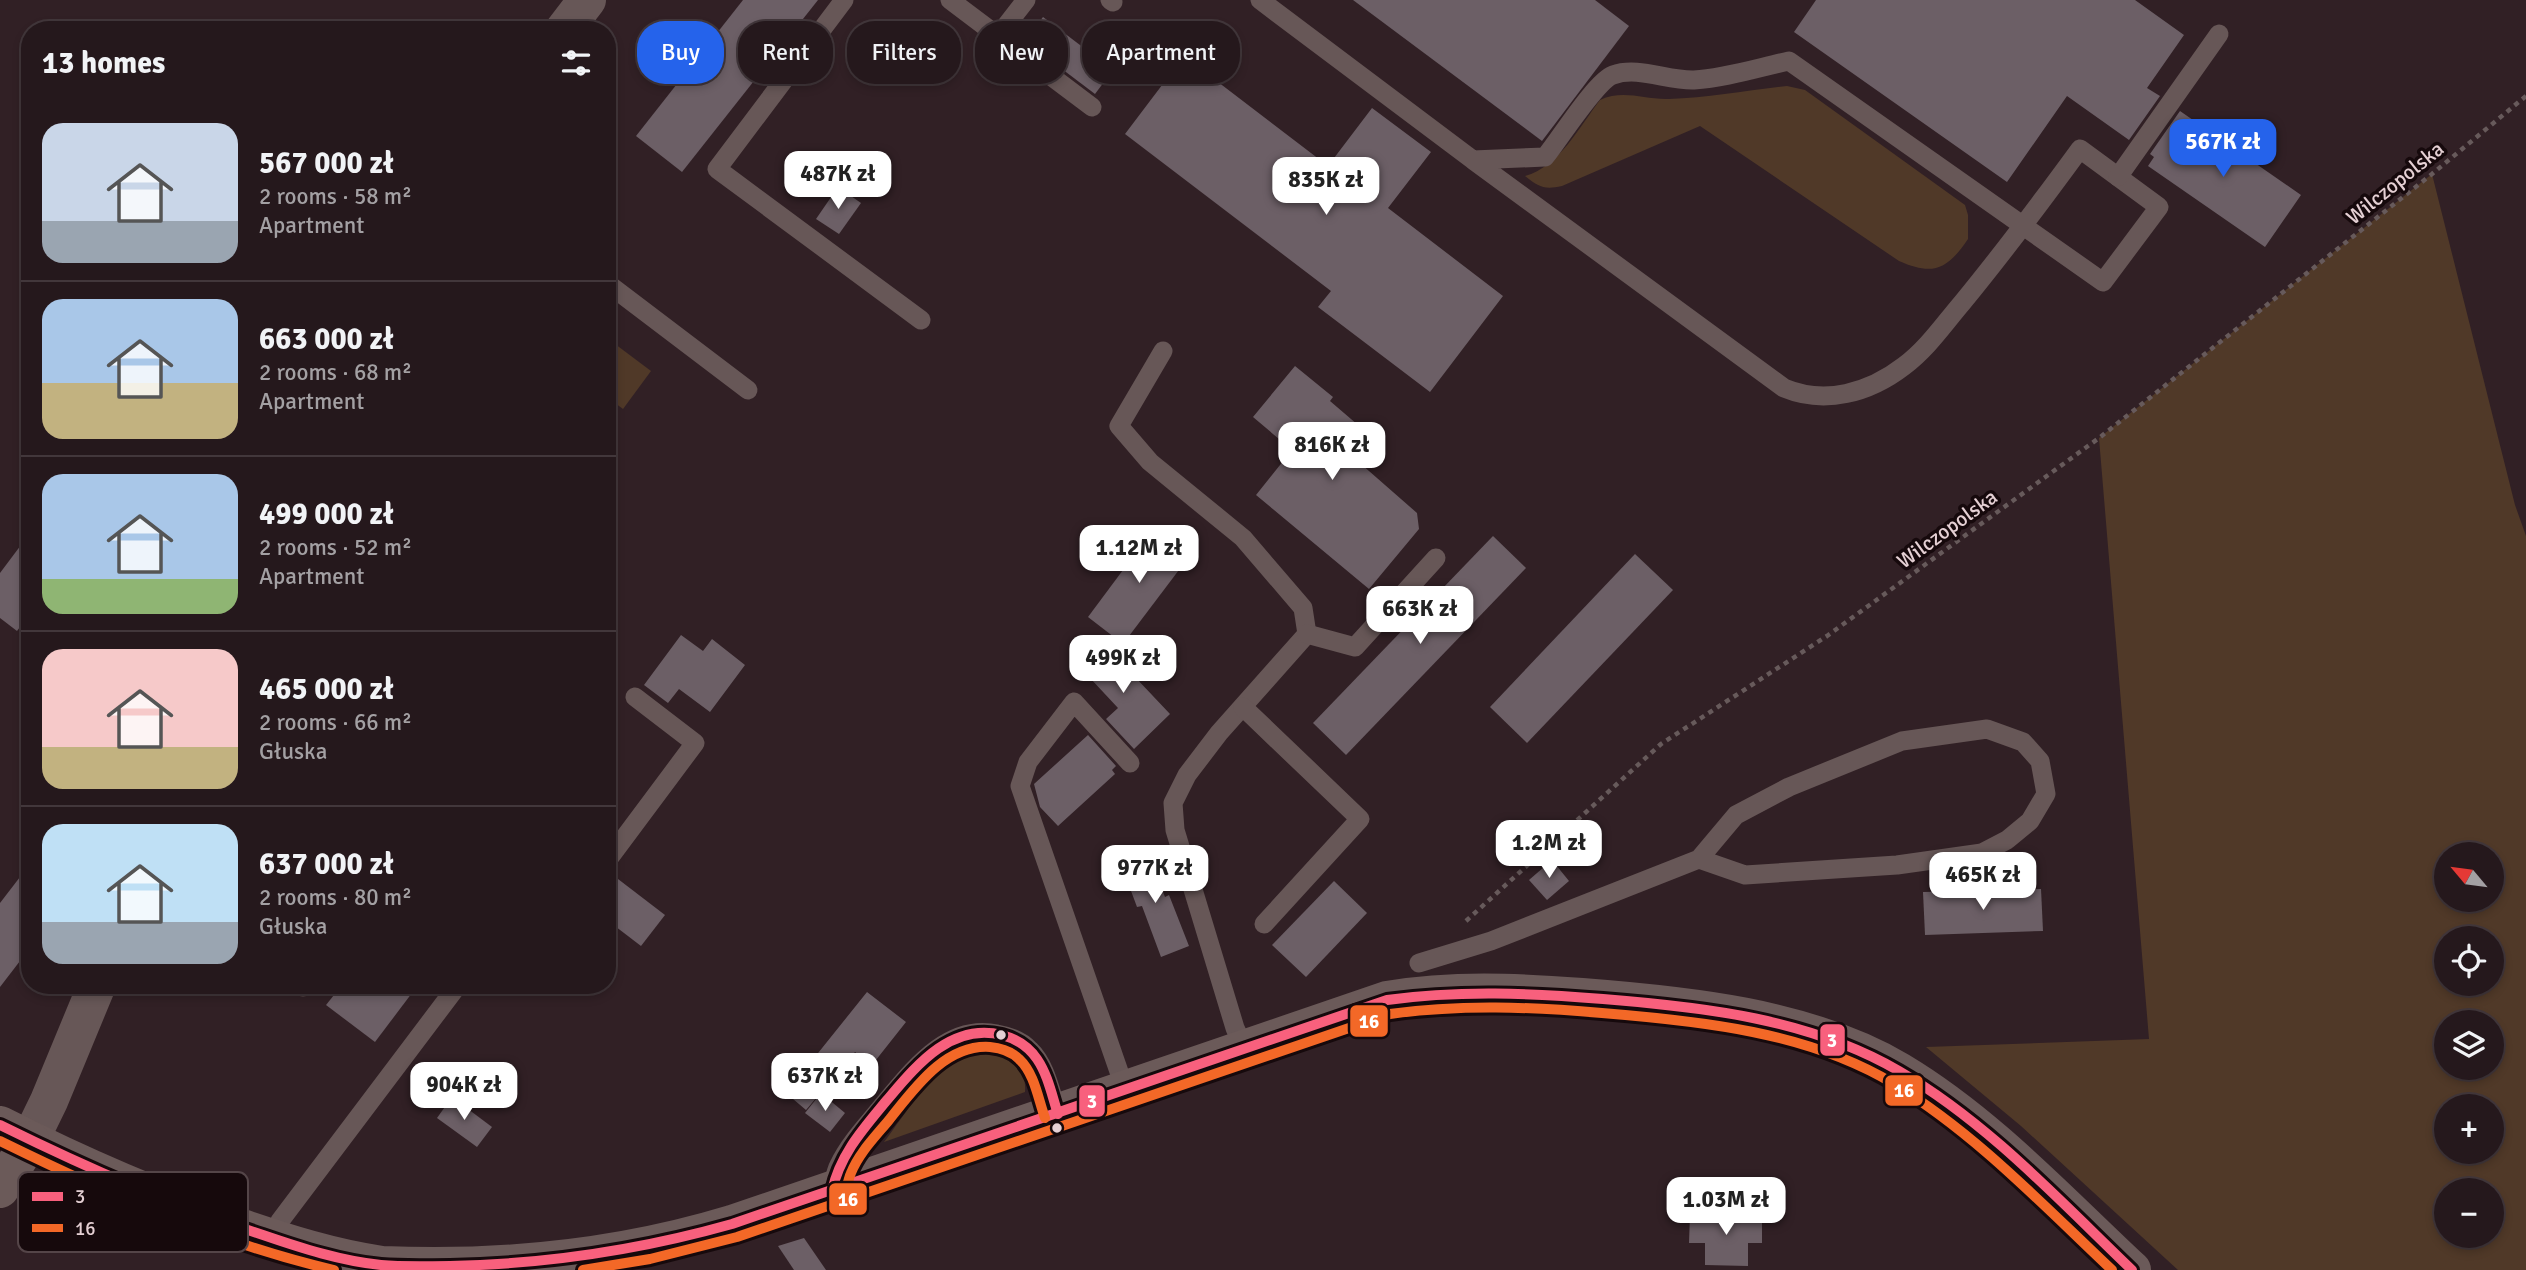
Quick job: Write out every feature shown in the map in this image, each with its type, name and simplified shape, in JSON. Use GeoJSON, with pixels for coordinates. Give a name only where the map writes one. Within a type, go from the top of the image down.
{"type":"FeatureCollection","features":[{"type":"Feature","properties":{"kind":"street"},"geometry":{"type":"LineString","coordinates":[[571,21],[587,0]]}},
{"type":"Feature","properties":{"kind":"street"},"geometry":{"type":"LineString","coordinates":[[248,1230],[337,1256],[402,1267],[493,1269],[577,1265],[679,1240],[832,1191],[1387,1000],[1453,992],[1526,993],[1612,999],[1700,1010],[1768,1023],[1854,1049],[1886,1064],[1922,1086],[1965,1117],[2132,1270]]}},
{"type":"Feature","properties":{"kind":"street"},"geometry":{"type":"LineString","coordinates":[[0,1189],[15,1133],[59,1079],[93,994]]}},
{"type":"Feature","properties":{"kind":"street"},"geometry":{"type":"LineString","coordinates":[[15,1133],[102,1172]]}},
{"type":"Feature","properties":{"kind":"lane"},"geometry":{"type":"LineString","coordinates":[[844,0],[717,169],[921,320]]}},
{"type":"Feature","properties":{"kind":"lane"},"geometry":{"type":"LineString","coordinates":[[950,0],[978,21]]}},
{"type":"Feature","properties":{"kind":"lane"},"geometry":{"type":"LineString","coordinates":[[1010,21],[1026,0]]}},
{"type":"Feature","properties":{"kind":"lane"},"geometry":{"type":"LineString","coordinates":[[1260,0],[1473,160],[1784,388],[1806,395],[1833,396],[1860,391],[1905,366],[1933,338],[2024,225],[2080,149],[2159,207],[2103,282],[2024,225],[1788,61],[1729,75],[1691,80],[1633,73],[1612,75],[1593,94],[1545,157],[1473,160]]}},
{"type":"Feature","properties":{"kind":"lane"},"geometry":{"type":"LineString","coordinates":[[2118,177],[2219,34]]}},
{"type":"Feature","properties":{"kind":"lane"},"geometry":{"type":"LineString","coordinates":[[1062,84],[1092,107]]}},
{"type":"Feature","properties":{"kind":"lane"},"geometry":{"type":"LineString","coordinates":[[616,290],[748,390]]}},
{"type":"Feature","properties":{"kind":"lane"},"geometry":{"type":"LineString","coordinates":[[1163,351],[1119,426],[1150,462],[1243,538],[1303,608],[1307,634],[1187,775],[1173,803],[1175,831],[1235,1028],[1244,1048]]}},
{"type":"Feature","properties":{"kind":"lane"},"geometry":{"type":"LineString","coordinates":[[1307,634],[1354,647],[1436,558]]}},
{"type":"Feature","properties":{"kind":"lane"},"geometry":{"type":"LineString","coordinates":[[616,849],[695,743],[635,697]]}},
{"type":"Feature","properties":{"kind":"lane"},"geometry":{"type":"LineString","coordinates":[[1125,1089],[1020,786],[1028,762],[1074,702],[1130,763]]}},
{"type":"Feature","properties":{"kind":"lane"},"geometry":{"type":"LineString","coordinates":[[1243,707],[1360,819],[1264,924]]}},
{"type":"Feature","properties":{"kind":"lane"},"geometry":{"type":"LineString","coordinates":[[1419,963],[1491,941],[1699,859],[1736,815],[1789,787],[1902,741],[1987,729],[2024,742],[2040,761],[2046,794],[2030,821],[2007,840],[1982,852],[1897,864],[1745,875],[1699,859]]}},
{"type":"Feature","properties":{"kind":"lane"},"geometry":{"type":"LineString","coordinates":[[271,1239],[280,1221],[451,994]]}},
{"type":"Feature","properties":{"kind":"lane"},"geometry":{"type":"LineString","coordinates":[[832,1191],[838,1166],[906,1077],[928,1055],[948,1042],[970,1033],[1002,1035],[1030,1050],[1038,1060],[1058,1114]]}},
{"type":"Feature","properties":{"kind":"path","name":"Wilczopolska"},"geometry":{"type":"LineString","coordinates":[[1459,926],[1661,744],[1827,636],[2099,438],[2421,183],[2526,96]]}},
{"type":"Feature","properties":{"kind":"shaded area"},"geometry":{"type":"Polygon","coordinates":[[[1787,86],[1805,90],[1965,205],[1968,215],[1968,239],[1953,258],[1946,264],[1930,269],[1899,261],[1700,126],[1562,186],[1542,187],[1525,176],[1548,164],[1558,155],[1600,100],[1617,95],[1660,99],[1713,96],[1787,86]]]}},
{"type":"Feature","properties":{"kind":"shaded area"},"geometry":{"type":"Polygon","coordinates":[[[2432,174],[2515,505],[2526,536],[2526,1270],[2178,1270],[2021,1126],[1926,1047],[2149,1039],[2099,438],[2432,174]]]}},
{"type":"Feature","properties":{"kind":"shaded area"},"geometry":{"type":"Polygon","coordinates":[[[616,345],[651,371],[623,409],[616,404],[616,345]]]}},
{"type":"Feature","properties":{"kind":"shaded area"},"geometry":{"type":"Polygon","coordinates":[[[990,1051],[1016,1065],[1023,1076],[1025,1092],[884,1142],[923,1090],[947,1066],[973,1052],[990,1051]]]}},
{"type":"Feature","properties":{"kind":"building"},"geometry":{"type":"Polygon","coordinates":[[[743,0],[818,0],[801,21],[738,21],[738,84],[752,84],[682,172],[636,136],[677,84],[724,84],[724,24],[743,0]]]}},
{"type":"Feature","properties":{"kind":"building"},"geometry":{"type":"Polygon","coordinates":[[[1353,0],[1595,0],[1629,26],[1542,141],[1353,0]]]}},
{"type":"Feature","properties":{"kind":"building"},"geometry":{"type":"Polygon","coordinates":[[[1816,0],[2135,0],[2184,35],[2147,88],[2160,96],[2129,140],[2067,96],[2007,182],[1794,32],[1816,0]]]}},
{"type":"Feature","properties":{"kind":"building"},"geometry":{"type":"Polygon","coordinates":[[[1068,36],[1082,47],[1082,84],[1102,84],[1095,94],[1068,74],[1068,36]]]}},
{"type":"Feature","properties":{"kind":"building"},"geometry":{"type":"Polygon","coordinates":[[[1163,84],[1221,84],[1328,166],[1372,108],[1431,152],[1388,208],[1503,296],[1430,392],[1318,307],[1331,291],[1125,134],[1163,84]]]}},
{"type":"Feature","properties":{"kind":"building"},"geometry":{"type":"Polygon","coordinates":[[[2180,111],[2301,195],[2265,247],[2148,166],[2154,157],[2150,154],[2180,111]]]}},
{"type":"Feature","properties":{"kind":"building"},"geometry":{"type":"Polygon","coordinates":[[[838,187],[861,203],[839,234],[816,219],[838,187]]]}},
{"type":"Feature","properties":{"kind":"building"},"geometry":{"type":"Polygon","coordinates":[[[1295,366],[1333,397],[1330,401],[1379,443],[1361,464],[1417,513],[1419,529],[1369,589],[1256,495],[1292,450],[1253,417],[1295,366]]]}},
{"type":"Feature","properties":{"kind":"building"},"geometry":{"type":"Polygon","coordinates":[[[1155,527],[1191,554],[1123,644],[1088,617],[1155,527]]]}},
{"type":"Feature","properties":{"kind":"building"},"geometry":{"type":"Polygon","coordinates":[[[1493,536],[1526,568],[1346,755],[1313,723],[1493,536]]]}},
{"type":"Feature","properties":{"kind":"building"},"geometry":{"type":"Polygon","coordinates":[[[21,545],[21,626],[17,631],[0,618],[0,573],[21,545]]]}},
{"type":"Feature","properties":{"kind":"building"},"geometry":{"type":"Polygon","coordinates":[[[1635,554],[1673,590],[1527,743],[1490,707],[1635,554]]]}},
{"type":"Feature","properties":{"kind":"building"},"geometry":{"type":"Polygon","coordinates":[[[681,635],[703,651],[712,639],[745,665],[710,712],[679,689],[668,703],[644,685],[681,635]]]}},
{"type":"Feature","properties":{"kind":"building"},"geometry":{"type":"Polygon","coordinates":[[[1100,640],[1170,714],[1134,749],[1106,719],[1118,708],[1076,663],[1100,640]]]}},
{"type":"Feature","properties":{"kind":"building"},"geometry":{"type":"Polygon","coordinates":[[[1088,735],[1116,766],[1112,770],[1115,774],[1058,826],[1040,807],[1034,784],[1088,735]]]}},
{"type":"Feature","properties":{"kind":"building"},"geometry":{"type":"Polygon","coordinates":[[[1148,853],[1165,897],[1169,895],[1189,946],[1161,957],[1142,906],[1137,907],[1121,864],[1148,853]]]}},
{"type":"Feature","properties":{"kind":"building"},"geometry":{"type":"Polygon","coordinates":[[[1552,860],[1569,881],[1547,900],[1529,880],[1552,860]]]}},
{"type":"Feature","properties":{"kind":"building"},"geometry":{"type":"Polygon","coordinates":[[[21,876],[21,960],[0,987],[0,903],[21,876]]]}},
{"type":"Feature","properties":{"kind":"building"},"geometry":{"type":"Polygon","coordinates":[[[618,879],[665,915],[641,946],[616,927],[618,879]]]}},
{"type":"Feature","properties":{"kind":"building"},"geometry":{"type":"Polygon","coordinates":[[[1334,881],[1367,913],[1306,977],[1272,945],[1334,881]]]}},
{"type":"Feature","properties":{"kind":"building"},"geometry":{"type":"Polygon","coordinates":[[[2041,889],[2043,931],[1925,935],[1923,892],[2041,889]]]}},
{"type":"Feature","properties":{"kind":"building"},"geometry":{"type":"Polygon","coordinates":[[[867,992],[906,1022],[872,1065],[855,1052],[806,1110],[786,1093],[867,992]]]}},
{"type":"Feature","properties":{"kind":"building"},"geometry":{"type":"Polygon","coordinates":[[[335,994],[411,994],[375,1042],[326,1005],[335,994]]]}},
{"type":"Feature","properties":{"kind":"building"},"geometry":{"type":"Polygon","coordinates":[[[821,1093],[845,1113],[830,1132],[805,1113],[821,1093]]]}},
{"type":"Feature","properties":{"kind":"building"},"geometry":{"type":"Polygon","coordinates":[[[452,1097],[492,1127],[477,1147],[437,1118],[452,1097]]]}},
{"type":"Feature","properties":{"kind":"building"},"geometry":{"type":"Polygon","coordinates":[[[1690,1214],[1762,1215],[1762,1243],[1748,1243],[1748,1266],[1705,1265],[1705,1243],[1689,1243],[1690,1214]]]}},
{"type":"Feature","properties":{"kind":"building"},"geometry":{"type":"Polygon","coordinates":[[[804,1238],[826,1270],[794,1270],[778,1246],[804,1238]]]}},
{"type":"Feature","properties":{"kind":"transit line","name":"3"},"geometry":{"type":"LineString","coordinates":[[248,1230],[321,1253],[366,1263],[398,1266],[486,1265],[557,1259],[628,1248],[732,1224],[1387,1000],[1468,994],[1522,994],[1641,1002],[1756,1018],[1793,1027],[1865,1053],[1931,1091],[1992,1138],[2132,1270]]}},
{"type":"Feature","properties":{"kind":"transit line","name":"16"},"geometry":{"type":"LineString","coordinates":[[583,1270],[650,1259],[737,1237],[1390,1014],[1496,1007],[1602,1013],[1715,1025],[1790,1041],[1861,1066],[1894,1084],[1953,1125],[2008,1171],[2112,1270]]}},
{"type":"Feature","properties":{"kind":"transit line","name":"3"},"geometry":{"type":"LineString","coordinates":[[832,1191],[847,1153],[898,1087],[936,1050],[967,1035],[1002,1035],[1026,1047],[1044,1072],[1058,1114]]}},
{"type":"Feature","properties":{"kind":"transit line","name":"16"},"geometry":{"type":"LineString","coordinates":[[846,1194],[851,1173],[868,1145],[920,1082],[959,1053],[990,1047],[1016,1056],[1032,1079],[1045,1118]]}},
{"type":"Feature","properties":{"kind":"transit line","name":"3"},"geometry":{"type":"LineString","coordinates":[[0,1125],[99,1172]]}},
{"type":"Feature","properties":{"kind":"transit line","name":"16"},"geometry":{"type":"LineString","coordinates":[[0,1141],[66,1172]]}},
{"type":"Feature","properties":{"kind":"transit line","name":"16"},"geometry":{"type":"LineString","coordinates":[[248,1246],[334,1270]]}}]}
